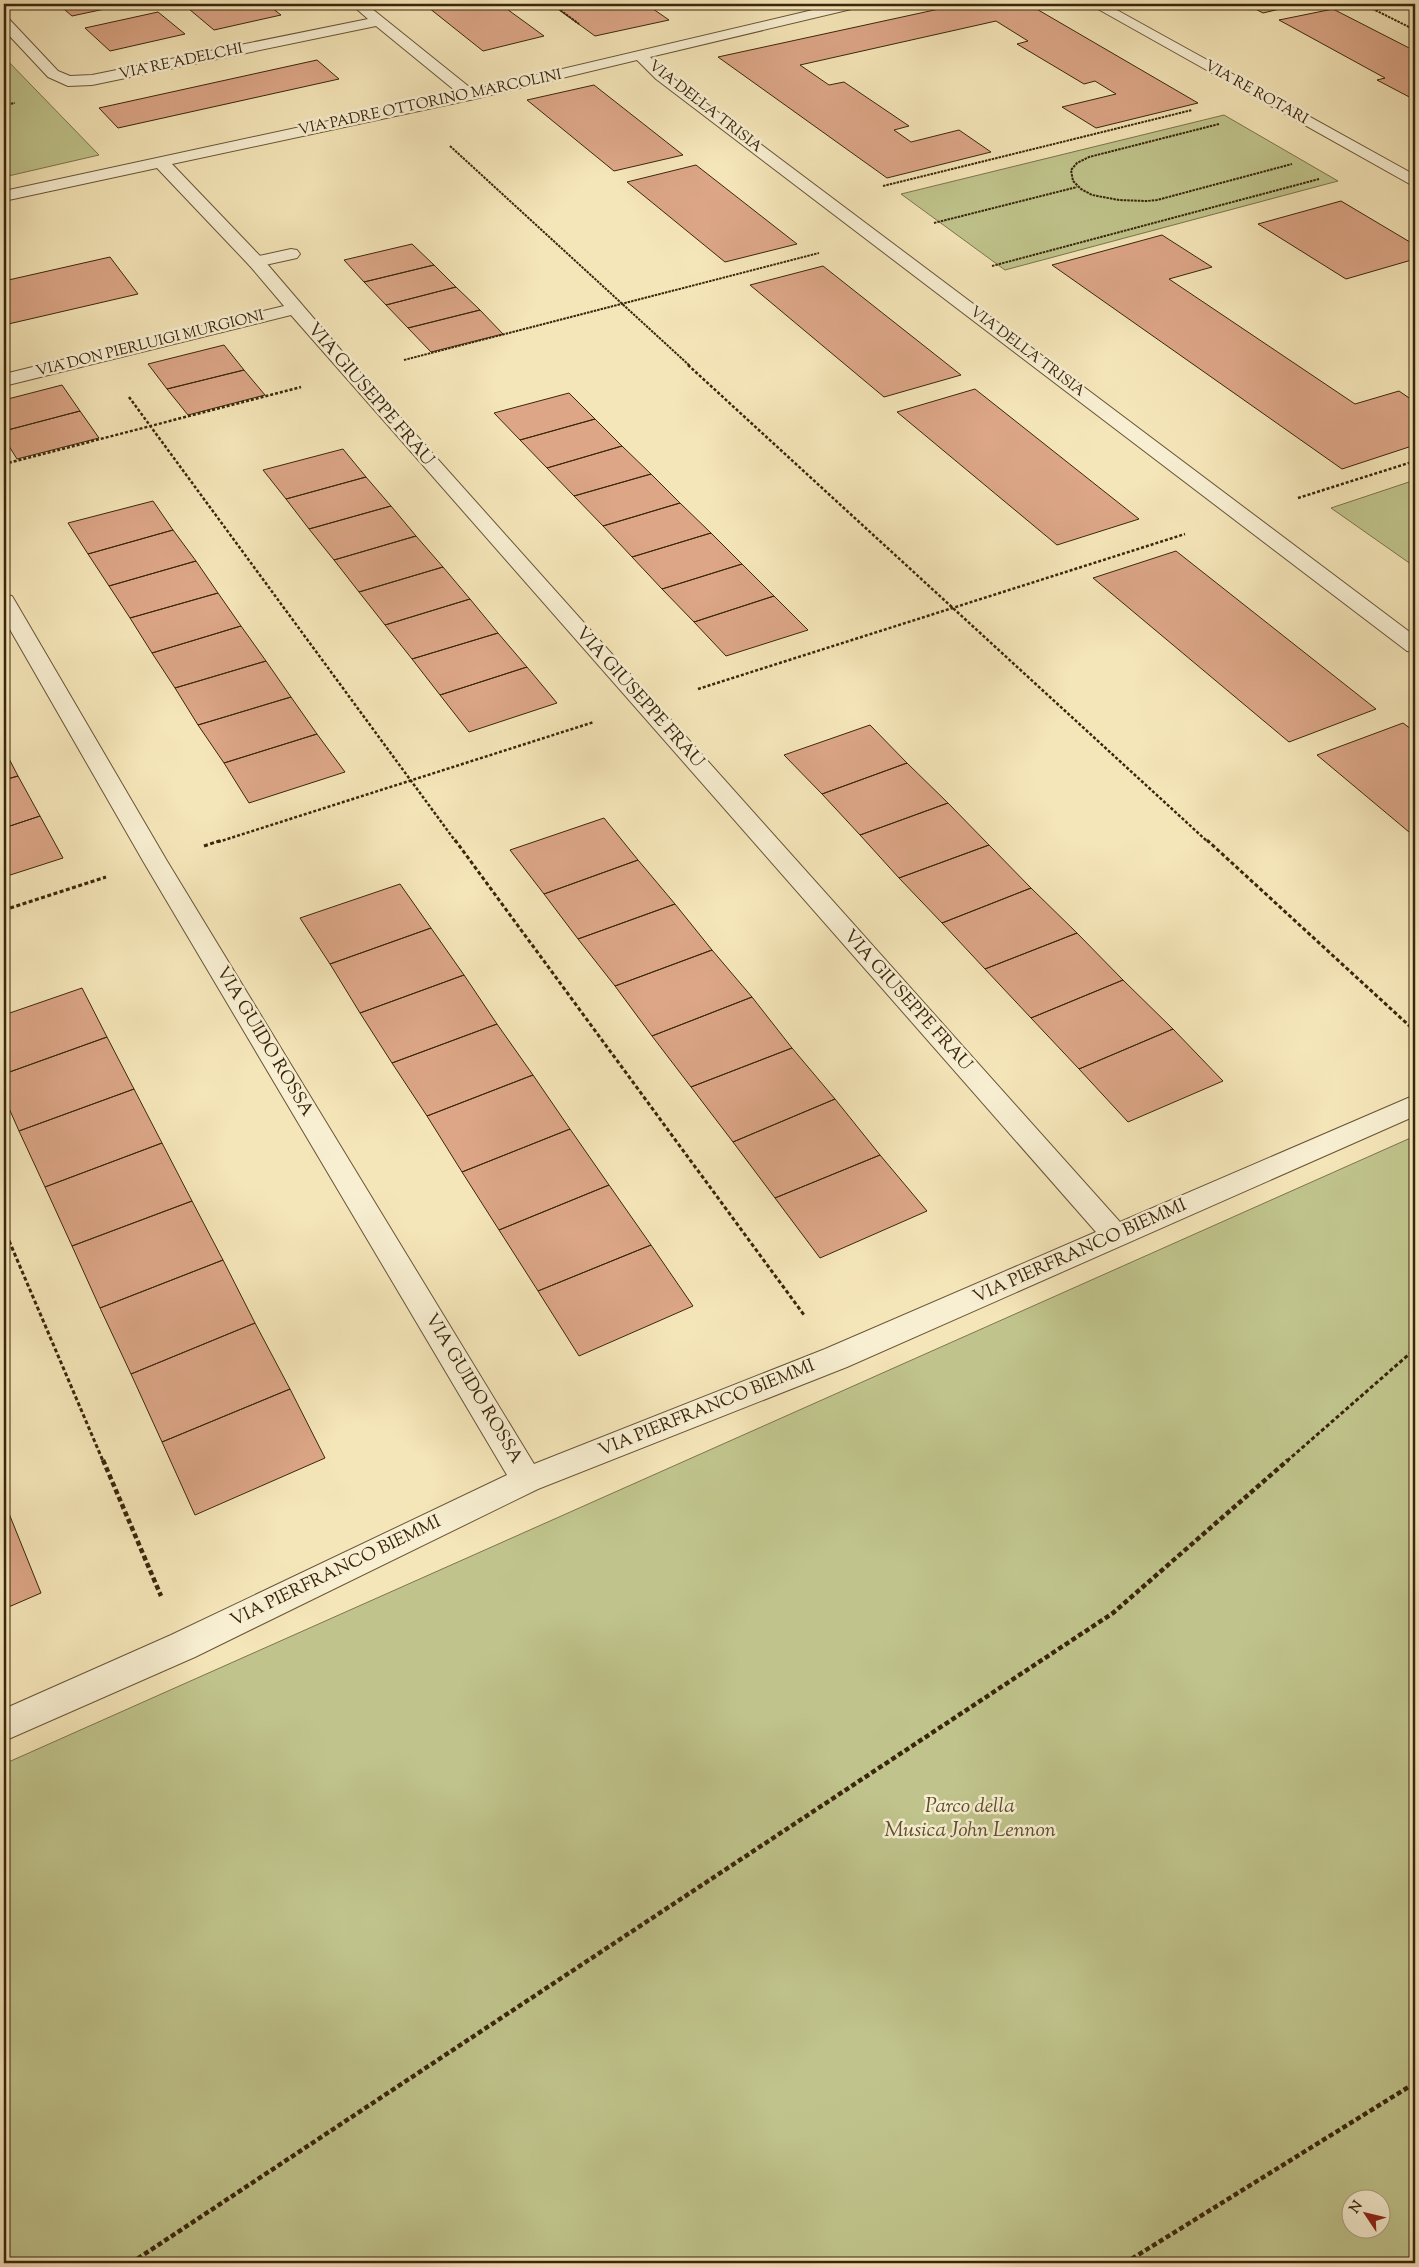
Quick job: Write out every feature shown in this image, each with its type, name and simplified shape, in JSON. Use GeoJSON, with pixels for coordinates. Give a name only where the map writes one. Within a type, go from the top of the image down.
{"type":"FeatureCollection","features":[{"type":"Feature","properties":{"kind":"street"},"geometry":{"type":"LineString","coordinates":[[358,4],[470,95]]}},
{"type":"Feature","properties":{"kind":"street","name":"VIA PADRE OTTORINO MARCOLINI"},"geometry":{"type":"LineString","coordinates":[[4,196],[470,95],[855,4]]}},
{"type":"Feature","properties":{"kind":"street","name":"VIA RE ROTARI"},"geometry":{"type":"LineString","coordinates":[[1096,4],[1415,182]]}},
{"type":"Feature","properties":{"kind":"street","name":"VIA RE ADELCHI"},"geometry":{"type":"LineString","coordinates":[[4,22],[53,74],[68,81],[92,80],[379,21]]}},
{"type":"Feature","properties":{"kind":"street","name":"VIA DELLA TRISIA"},"geometry":{"type":"LineString","coordinates":[[641,56],[661,76],[1415,646]]}},
{"type":"Feature","properties":{"kind":"street","name":"VIA GIUSEPPE FRAU"},"geometry":{"type":"LineString","coordinates":[[160,161],[256,262],[350,374],[1116,1236]]}},
{"type":"Feature","properties":{"kind":"street"},"geometry":{"type":"LineString","coordinates":[[256,262],[291,254]]}},
{"type":"Feature","properties":{"kind":"street","name":"VIA DON PIERLUIGI MURGIONI"},"geometry":{"type":"LineString","coordinates":[[4,380],[296,308]]}},
{"type":"Feature","properties":{"kind":"street","name":"VIA GUIDO ROSSA"},"geometry":{"type":"LineString","coordinates":[[4,602],[156,861],[527,1480]]}},
{"type":"Feature","properties":{"kind":"street","name":"VIA PIERFRANCO BIEMMI"},"geometry":{"type":"LineString","coordinates":[[4,1725],[183,1646],[527,1480],[836,1358],[1415,1105]]}},
{"type":"Feature","properties":{"kind":"path"},"geometry":{"type":"LineString","coordinates":[[1363,4],[1415,30]]}},
{"type":"Feature","properties":{"kind":"path"},"geometry":{"type":"LineString","coordinates":[[408,108],[1415,1031]]}},
{"type":"Feature","properties":{"kind":"path"},"geometry":{"type":"LineString","coordinates":[[882,186],[1193,110]]}},
{"type":"Feature","properties":{"kind":"path"},"geometry":{"type":"LineString","coordinates":[[1228,122],[1089,157],[1077,163],[1070,170],[1070,178],[1077,186],[1103,198],[1139,202],[1157,200],[1298,163]]}},
{"type":"Feature","properties":{"kind":"path"},"geometry":{"type":"LineString","coordinates":[[991,266],[1324,178]]}},
{"type":"Feature","properties":{"kind":"path"},"geometry":{"type":"LineString","coordinates":[[4,464],[1077,186]]}},
{"type":"Feature","properties":{"kind":"path"},"geometry":{"type":"LineString","coordinates":[[99,356],[836,1358]]}},
{"type":"Feature","properties":{"kind":"path"},"geometry":{"type":"LineString","coordinates":[[4,910],[1415,461]]}},
{"type":"Feature","properties":{"kind":"path"},"geometry":{"type":"LineString","coordinates":[[4,1229],[183,1646]]}},
{"type":"Feature","properties":{"kind":"path"},"geometry":{"type":"LineString","coordinates":[[131,2263],[1113,1613],[1415,1348]]}},
{"type":"Feature","properties":{"kind":"path"},"geometry":{"type":"LineString","coordinates":[[1124,2263],[1415,2083]]}},
{"type":"Feature","properties":{"kind":"green space"},"geometry":{"type":"Polygon","coordinates":[[[4,57],[99,155],[4,177],[4,57]]]}},
{"type":"Feature","properties":{"kind":"green space"},"geometry":{"type":"Polygon","coordinates":[[[1224,115],[1338,181],[1005,270],[901,194],[1224,115]]]}},
{"type":"Feature","properties":{"kind":"green space"},"geometry":{"type":"Polygon","coordinates":[[[1415,480],[1415,567],[1331,508],[1415,480]]]}},
{"type":"Feature","properties":{"kind":"green space","name":"Parco della Musica John Lennon"},"geometry":{"type":"Polygon","coordinates":[[[1415,1136],[1415,2262],[4,2263],[4,1764],[1415,1136]]]}},
{"type":"Feature","properties":{"kind":"building"},"geometry":{"type":"Polygon","coordinates":[[[58,4],[128,4],[72,16],[58,4]]]}},
{"type":"Feature","properties":{"kind":"building"},"geometry":{"type":"Polygon","coordinates":[[[183,4],[267,4],[281,15],[214,30],[183,4]]]}},
{"type":"Feature","properties":{"kind":"building"},"geometry":{"type":"Polygon","coordinates":[[[424,4],[500,4],[544,36],[483,51],[424,4]]]}},
{"type":"Feature","properties":{"kind":"building"},"geometry":{"type":"Polygon","coordinates":[[[551,4],[646,4],[669,20],[595,36],[551,4]]]}},
{"type":"Feature","properties":{"kind":"building"},"geometry":{"type":"Polygon","coordinates":[[[962,4],[1028,4],[1198,103],[1096,128],[1062,107],[1116,94],[1095,81],[1084,84],[1017,44],[1028,41],[996,21],[800,65],[829,85],[844,82],[909,126],[894,130],[911,142],[959,130],[991,152],[887,178],[718,57],[962,4]]]}},
{"type":"Feature","properties":{"kind":"building"},"geometry":{"type":"Polygon","coordinates":[[[1246,4],[1301,4],[1263,13],[1246,4]]]}},
{"type":"Feature","properties":{"kind":"building"},"geometry":{"type":"Polygon","coordinates":[[[1333,9],[1415,51],[1415,100],[1377,80],[1385,78],[1279,20],[1333,9]]]}},
{"type":"Feature","properties":{"kind":"building"},"geometry":{"type":"Polygon","coordinates":[[[158,12],[185,34],[110,51],[85,28],[158,12]]]}},
{"type":"Feature","properties":{"kind":"building"},"geometry":{"type":"Polygon","coordinates":[[[317,60],[339,79],[118,128],[99,108],[317,60]]]}},
{"type":"Feature","properties":{"kind":"building"},"geometry":{"type":"Polygon","coordinates":[[[594,85],[683,155],[614,171],[527,100],[594,85]]]}},
{"type":"Feature","properties":{"kind":"building"},"geometry":{"type":"Polygon","coordinates":[[[696,165],[797,244],[725,262],[627,182],[696,165]]]}},
{"type":"Feature","properties":{"kind":"building"},"geometry":{"type":"Polygon","coordinates":[[[1341,201],[1415,245],[1415,259],[1346,279],[1258,224],[1341,201]]]}},
{"type":"Feature","properties":{"kind":"building"},"geometry":{"type":"Polygon","coordinates":[[[1162,235],[1212,267],[1169,279],[1355,404],[1399,391],[1415,402],[1415,445],[1342,469],[1052,265],[1162,235]]]}},
{"type":"Feature","properties":{"kind":"building"},"geometry":{"type":"Polygon","coordinates":[[[412,244],[434,265],[364,282],[344,260],[412,244]]]}},
{"type":"Feature","properties":{"kind":"building"},"geometry":{"type":"Polygon","coordinates":[[[110,257],[138,294],[4,325],[4,281],[110,257]]]}},
{"type":"Feature","properties":{"kind":"building"},"geometry":{"type":"Polygon","coordinates":[[[434,265],[456,287],[386,305],[364,282],[434,265]]]}},
{"type":"Feature","properties":{"kind":"building"},"geometry":{"type":"Polygon","coordinates":[[[823,266],[961,375],[884,397],[750,285],[823,266]]]}},
{"type":"Feature","properties":{"kind":"building"},"geometry":{"type":"Polygon","coordinates":[[[456,287],[480,310],[408,328],[386,305],[456,287]]]}},
{"type":"Feature","properties":{"kind":"building"},"geometry":{"type":"Polygon","coordinates":[[[480,310],[503,334],[431,352],[408,328],[480,310]]]}},
{"type":"Feature","properties":{"kind":"building"},"geometry":{"type":"Polygon","coordinates":[[[224,345],[244,370],[167,389],[148,364],[224,345]]]}},
{"type":"Feature","properties":{"kind":"building"},"geometry":{"type":"Polygon","coordinates":[[[244,370],[265,395],[188,415],[167,389],[244,370]]]}},
{"type":"Feature","properties":{"kind":"building"},"geometry":{"type":"Polygon","coordinates":[[[62,385],[80,411],[4,431],[4,400],[62,385]]]}},
{"type":"Feature","properties":{"kind":"building"},"geometry":{"type":"Polygon","coordinates":[[[975,389],[1139,519],[1057,545],[897,412],[975,389]]]}},
{"type":"Feature","properties":{"kind":"building"},"geometry":{"type":"Polygon","coordinates":[[[569,393],[595,419],[520,440],[494,413],[569,393]]]}},
{"type":"Feature","properties":{"kind":"building"},"geometry":{"type":"Polygon","coordinates":[[[80,411],[99,438],[17,459],[4,438],[4,431],[80,411]]]}},
{"type":"Feature","properties":{"kind":"building"},"geometry":{"type":"Polygon","coordinates":[[[595,419],[622,446],[547,468],[520,440],[595,419]]]}},
{"type":"Feature","properties":{"kind":"building"},"geometry":{"type":"Polygon","coordinates":[[[622,446],[651,474],[574,496],[547,468],[622,446]]]}},
{"type":"Feature","properties":{"kind":"building"},"geometry":{"type":"Polygon","coordinates":[[[343,449],[366,477],[286,499],[263,470],[343,449]]]}},
{"type":"Feature","properties":{"kind":"building"},"geometry":{"type":"Polygon","coordinates":[[[651,474],[680,503],[603,526],[574,496],[651,474]]]}},
{"type":"Feature","properties":{"kind":"building"},"geometry":{"type":"Polygon","coordinates":[[[366,477],[391,506],[309,529],[286,499],[366,477]]]}},
{"type":"Feature","properties":{"kind":"building"},"geometry":{"type":"Polygon","coordinates":[[[153,501],[173,530],[88,554],[68,523],[153,501]]]}},
{"type":"Feature","properties":{"kind":"building"},"geometry":{"type":"Polygon","coordinates":[[[680,503],[711,533],[632,557],[603,526],[680,503]]]}},
{"type":"Feature","properties":{"kind":"building"},"geometry":{"type":"Polygon","coordinates":[[[391,506],[416,536],[334,560],[309,529],[391,506]]]}},
{"type":"Feature","properties":{"kind":"building"},"geometry":{"type":"Polygon","coordinates":[[[173,530],[196,561],[109,586],[88,554],[173,530]]]}},
{"type":"Feature","properties":{"kind":"building"},"geometry":{"type":"Polygon","coordinates":[[[711,533],[742,564],[662,589],[632,557],[711,533]]]}},
{"type":"Feature","properties":{"kind":"building"},"geometry":{"type":"Polygon","coordinates":[[[416,536],[443,567],[359,592],[334,560],[416,536]]]}},
{"type":"Feature","properties":{"kind":"building"},"geometry":{"type":"Polygon","coordinates":[[[1176,551],[1376,709],[1289,742],[1093,578],[1176,551]]]}},
{"type":"Feature","properties":{"kind":"building"},"geometry":{"type":"Polygon","coordinates":[[[196,561],[218,593],[130,618],[109,586],[196,561]]]}},
{"type":"Feature","properties":{"kind":"building"},"geometry":{"type":"Polygon","coordinates":[[[742,564],[774,596],[694,622],[662,589],[742,564]]]}},
{"type":"Feature","properties":{"kind":"building"},"geometry":{"type":"Polygon","coordinates":[[[443,567],[470,599],[385,625],[359,592],[443,567]]]}},
{"type":"Feature","properties":{"kind":"building"},"geometry":{"type":"Polygon","coordinates":[[[218,593],[241,626],[152,653],[130,618],[218,593]]]}},
{"type":"Feature","properties":{"kind":"building"},"geometry":{"type":"Polygon","coordinates":[[[774,596],[808,630],[726,656],[694,622],[774,596]]]}},
{"type":"Feature","properties":{"kind":"building"},"geometry":{"type":"Polygon","coordinates":[[[470,599],[498,633],[412,659],[385,625],[470,599]]]}},
{"type":"Feature","properties":{"kind":"building"},"geometry":{"type":"Polygon","coordinates":[[[241,626],[266,661],[175,688],[152,653],[241,626]]]}},
{"type":"Feature","properties":{"kind":"building"},"geometry":{"type":"Polygon","coordinates":[[[498,633],[527,667],[440,695],[412,659],[498,633]]]}},
{"type":"Feature","properties":{"kind":"building"},"geometry":{"type":"Polygon","coordinates":[[[266,661],[291,697],[198,725],[175,688],[266,661]]]}},
{"type":"Feature","properties":{"kind":"building"},"geometry":{"type":"Polygon","coordinates":[[[527,667],[557,703],[469,732],[440,695],[527,667]]]}},
{"type":"Feature","properties":{"kind":"building"},"geometry":{"type":"Polygon","coordinates":[[[291,697],[317,734],[224,763],[198,725],[291,697]]]}},
{"type":"Feature","properties":{"kind":"building"},"geometry":{"type":"Polygon","coordinates":[[[1403,723],[1415,732],[1415,837],[1317,755],[1403,723]]]}},
{"type":"Feature","properties":{"kind":"building"},"geometry":{"type":"Polygon","coordinates":[[[870,725],[907,763],[822,794],[784,755],[870,725]]]}},
{"type":"Feature","properties":{"kind":"building"},"geometry":{"type":"Polygon","coordinates":[[[317,734],[345,772],[249,803],[224,763],[317,734]]]}},
{"type":"Feature","properties":{"kind":"building"},"geometry":{"type":"Polygon","coordinates":[[[4,749],[18,776],[4,780],[4,749]]]}},
{"type":"Feature","properties":{"kind":"building"},"geometry":{"type":"Polygon","coordinates":[[[907,763],[948,803],[860,835],[822,794],[907,763]]]}},
{"type":"Feature","properties":{"kind":"building"},"geometry":{"type":"Polygon","coordinates":[[[18,776],[40,816],[4,828],[4,780],[18,776]]]}},
{"type":"Feature","properties":{"kind":"building"},"geometry":{"type":"Polygon","coordinates":[[[948,803],[989,845],[899,878],[860,835],[948,803]]]}},
{"type":"Feature","properties":{"kind":"building"},"geometry":{"type":"Polygon","coordinates":[[[40,816],[63,858],[4,877],[4,828],[40,816]]]}},
{"type":"Feature","properties":{"kind":"building"},"geometry":{"type":"Polygon","coordinates":[[[604,818],[638,860],[544,894],[510,850],[604,818]]]}},
{"type":"Feature","properties":{"kind":"building"},"geometry":{"type":"Polygon","coordinates":[[[989,845],[1031,888],[942,923],[899,878],[989,845]]]}},
{"type":"Feature","properties":{"kind":"building"},"geometry":{"type":"Polygon","coordinates":[[[638,860],[675,904],[578,939],[544,894],[638,860]]]}},
{"type":"Feature","properties":{"kind":"building"},"geometry":{"type":"Polygon","coordinates":[[[400,884],[431,928],[330,964],[300,918],[400,884]]]}},
{"type":"Feature","properties":{"kind":"building"},"geometry":{"type":"Polygon","coordinates":[[[1031,888],[1077,933],[985,969],[942,923],[1031,888]]]}},
{"type":"Feature","properties":{"kind":"building"},"geometry":{"type":"Polygon","coordinates":[[[675,904],[712,950],[615,986],[578,939],[675,904]]]}},
{"type":"Feature","properties":{"kind":"building"},"geometry":{"type":"Polygon","coordinates":[[[431,928],[464,975],[360,1013],[330,964],[431,928]]]}},
{"type":"Feature","properties":{"kind":"building"},"geometry":{"type":"Polygon","coordinates":[[[1077,933],[1123,980],[1031,1018],[985,969],[1077,933]]]}},
{"type":"Feature","properties":{"kind":"building"},"geometry":{"type":"Polygon","coordinates":[[[712,950],[752,997],[652,1036],[615,986],[712,950]]]}},
{"type":"Feature","properties":{"kind":"building"},"geometry":{"type":"Polygon","coordinates":[[[464,975],[497,1024],[392,1063],[360,1013],[464,975]]]}},
{"type":"Feature","properties":{"kind":"building"},"geometry":{"type":"Polygon","coordinates":[[[1123,980],[1173,1029],[1079,1069],[1031,1018],[1123,980]]]}},
{"type":"Feature","properties":{"kind":"building"},"geometry":{"type":"Polygon","coordinates":[[[82,988],[107,1037],[4,1074],[4,1015],[82,988]]]}},
{"type":"Feature","properties":{"kind":"building"},"geometry":{"type":"Polygon","coordinates":[[[752,997],[792,1048],[691,1087],[652,1036],[752,997]]]}},
{"type":"Feature","properties":{"kind":"building"},"geometry":{"type":"Polygon","coordinates":[[[497,1024],[533,1075],[427,1116],[392,1063],[497,1024]]]}},
{"type":"Feature","properties":{"kind":"building"},"geometry":{"type":"Polygon","coordinates":[[[1173,1029],[1223,1081],[1128,1122],[1079,1069],[1173,1029]]]}},
{"type":"Feature","properties":{"kind":"building"},"geometry":{"type":"Polygon","coordinates":[[[107,1037],[134,1089],[19,1131],[4,1097],[4,1074],[107,1037]]]}},
{"type":"Feature","properties":{"kind":"building"},"geometry":{"type":"Polygon","coordinates":[[[792,1048],[835,1099],[733,1142],[691,1087],[792,1048]]]}},
{"type":"Feature","properties":{"kind":"building"},"geometry":{"type":"Polygon","coordinates":[[[533,1075],[570,1129],[462,1172],[427,1116],[533,1075]]]}},
{"type":"Feature","properties":{"kind":"building"},"geometry":{"type":"Polygon","coordinates":[[[134,1089],[162,1143],[45,1187],[19,1131],[134,1089]]]}},
{"type":"Feature","properties":{"kind":"building"},"geometry":{"type":"Polygon","coordinates":[[[835,1099],[880,1155],[775,1198],[733,1142],[835,1099]]]}},
{"type":"Feature","properties":{"kind":"building"},"geometry":{"type":"Polygon","coordinates":[[[570,1129],[609,1185],[499,1230],[462,1172],[570,1129]]]}},
{"type":"Feature","properties":{"kind":"building"},"geometry":{"type":"Polygon","coordinates":[[[162,1143],[192,1201],[72,1246],[45,1187],[162,1143]]]}},
{"type":"Feature","properties":{"kind":"building"},"geometry":{"type":"Polygon","coordinates":[[[880,1155],[927,1211],[820,1258],[775,1198],[880,1155]]]}},
{"type":"Feature","properties":{"kind":"building"},"geometry":{"type":"Polygon","coordinates":[[[609,1185],[651,1245],[538,1291],[499,1230],[609,1185]]]}},
{"type":"Feature","properties":{"kind":"building"},"geometry":{"type":"Polygon","coordinates":[[[192,1201],[223,1260],[100,1308],[72,1246],[192,1201]]]}},
{"type":"Feature","properties":{"kind":"building"},"geometry":{"type":"Polygon","coordinates":[[[651,1245],[693,1306],[579,1356],[538,1291],[651,1245]]]}},
{"type":"Feature","properties":{"kind":"building"},"geometry":{"type":"Polygon","coordinates":[[[223,1260],[255,1323],[131,1374],[100,1308],[223,1260]]]}},
{"type":"Feature","properties":{"kind":"building"},"geometry":{"type":"Polygon","coordinates":[[[255,1323],[290,1389],[162,1442],[131,1374],[255,1323]]]}},
{"type":"Feature","properties":{"kind":"building"},"geometry":{"type":"Polygon","coordinates":[[[290,1389],[325,1458],[195,1515],[162,1442],[290,1389]]]}},
{"type":"Feature","properties":{"kind":"building"},"geometry":{"type":"Polygon","coordinates":[[[4,1499],[10,1516],[4,1518],[4,1499]]]}},
{"type":"Feature","properties":{"kind":"building"},"geometry":{"type":"Polygon","coordinates":[[[10,1516],[41,1593],[4,1609],[4,1518],[10,1516]]]}}]}
